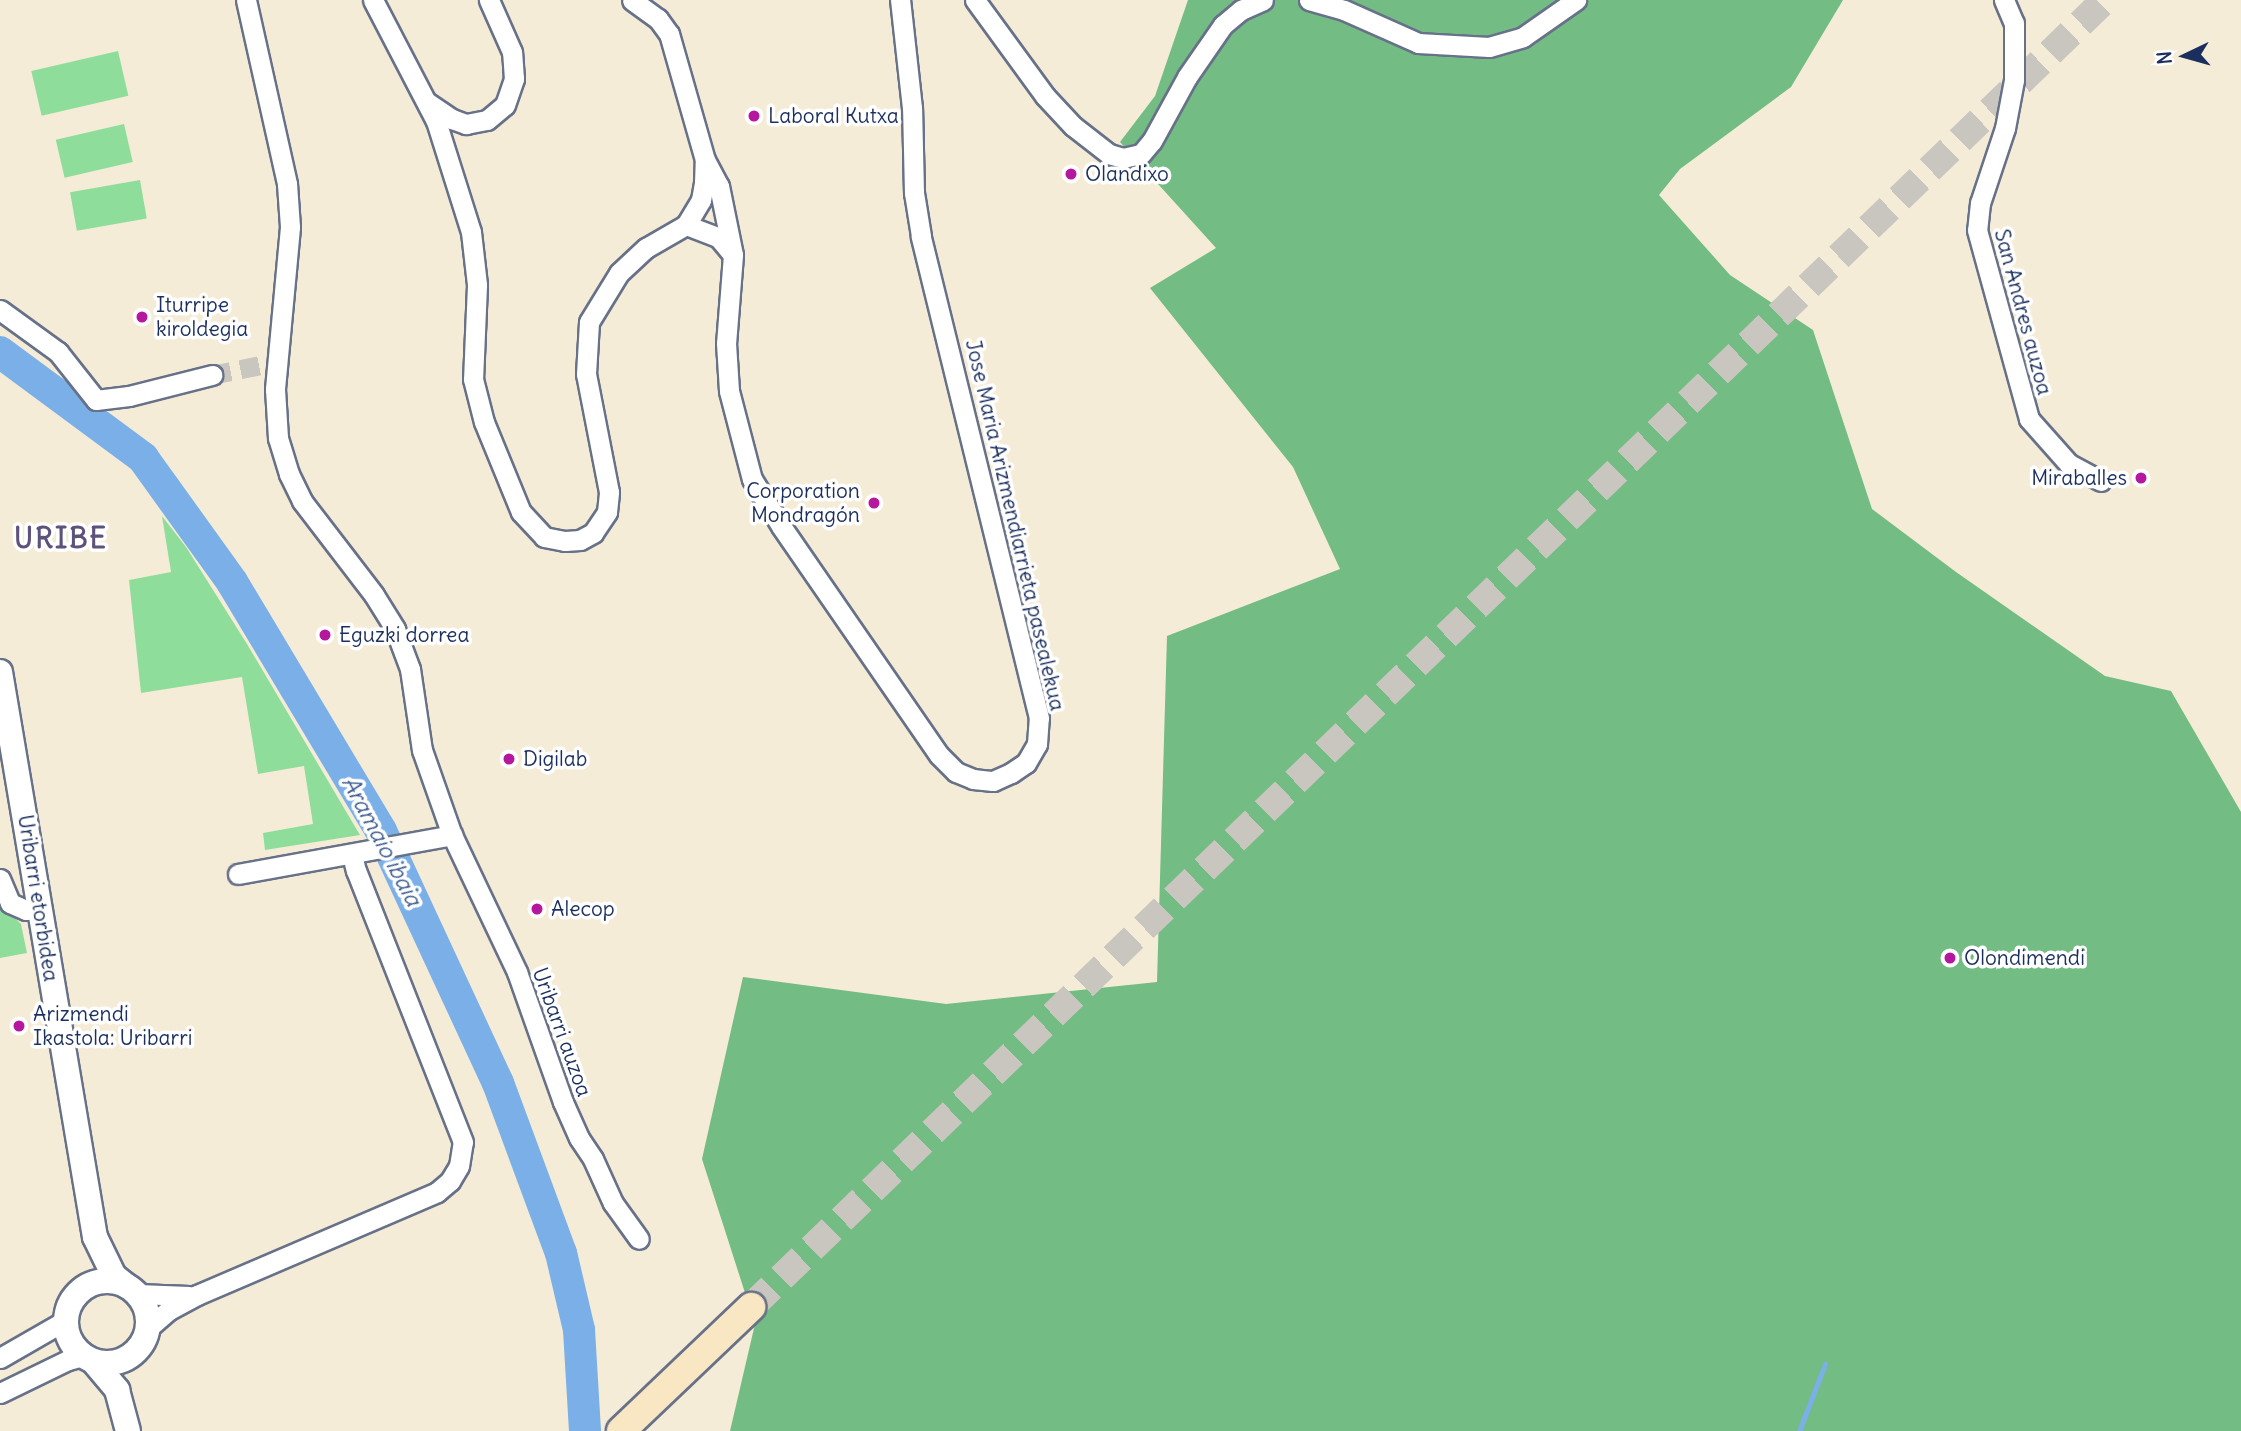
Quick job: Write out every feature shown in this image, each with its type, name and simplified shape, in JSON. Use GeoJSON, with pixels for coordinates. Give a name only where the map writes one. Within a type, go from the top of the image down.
{"type":"FeatureCollection","features":[{"type":"Feature","properties":{"kind":"main road"},"geometry":{"type":"LineString","coordinates":[[631,1422],[751,1307]]}},
{"type":"Feature","properties":{"kind":"street","name":"Uribarri auzoa"},"geometry":{"type":"LineString","coordinates":[[246,0],[287,184],[290,227],[276,362],[278,438],[289,474],[302,501],[374,595],[395,629],[410,668],[422,750],[452,835],[517,972],[563,1102],[579,1138],[593,1159],[613,1203],[639,1239]]}},
{"type":"Feature","properties":{"kind":"street"},"geometry":{"type":"LineString","coordinates":[[373,0],[428,103],[453,166],[471,232],[477,285],[474,379],[484,422],[521,512],[544,537],[580,540],[593,533],[607,512],[609,492],[586,374],[589,322],[619,273],[646,248],[686,225],[701,200],[705,160],[669,34],[659,19],[632,0]]}},
{"type":"Feature","properties":{"kind":"street"},"geometry":{"type":"LineString","coordinates":[[428,103],[452,120],[466,124],[487,120],[505,105],[514,79],[512,52],[489,0]]}},
{"type":"Feature","properties":{"kind":"street","name":"Jose Maria Arizmendiarrieta pasealekua"},"geometry":{"type":"LineString","coordinates":[[705,160],[719,187],[733,255],[726,343],[729,391],[752,479],[781,526],[939,755],[956,772],[973,779],[993,781],[1011,773],[1026,762],[1037,744],[1039,718],[921,236],[914,193],[912,108],[900,0]]}},
{"type":"Feature","properties":{"kind":"street"},"geometry":{"type":"LineString","coordinates":[[975,0],[1045,96],[1109,154],[1123,158],[1140,155],[1152,141],[1187,77],[1223,25],[1241,10],[1263,0]]}},
{"type":"Feature","properties":{"kind":"street"},"geometry":{"type":"LineString","coordinates":[[1309,0],[1344,10],[1418,43],[1489,47],[1523,37],[1576,0]]}},
{"type":"Feature","properties":{"kind":"street","name":"San Andres auzoa"},"geometry":{"type":"LineString","coordinates":[[2004,0],[2014,23],[2014,80],[2005,128],[1980,203],[1977,230],[2029,419],[2069,464],[2101,481]]}},
{"type":"Feature","properties":{"kind":"street"},"geometry":{"type":"LineString","coordinates":[[453,166],[466,124]]}},
{"type":"Feature","properties":{"kind":"street"},"geometry":{"type":"LineString","coordinates":[[686,225],[718,237],[733,255]]}},
{"type":"Feature","properties":{"kind":"street"},"geometry":{"type":"LineString","coordinates":[[0,310],[58,352],[96,400],[129,396],[212,375]]}},
{"type":"Feature","properties":{"kind":"street","name":"Uribarri etorbidea"},"geometry":{"type":"LineString","coordinates":[[0,673],[98,1247]]}},
{"type":"Feature","properties":{"kind":"street"},"geometry":{"type":"LineString","coordinates":[[238,874],[452,835]]}},
{"type":"Feature","properties":{"kind":"street"},"geometry":{"type":"LineString","coordinates":[[147,1329],[169,1310],[197,1295],[437,1192],[450,1181],[459,1166],[463,1142],[354,867],[352,855]]}},
{"type":"Feature","properties":{"kind":"street"},"geometry":{"type":"LineString","coordinates":[[0,879],[10,903],[26,910],[40,908]]}},
{"type":"Feature","properties":{"kind":"street"},"geometry":{"type":"LineString","coordinates":[[0,1393],[68,1360],[88,1358],[120,1362],[139,1348],[147,1329],[148,1317],[132,1290],[114,1276],[98,1247]]}},
{"type":"Feature","properties":{"kind":"street"},"geometry":{"type":"LineString","coordinates":[[0,1359],[66,1320],[98,1247]]}},
{"type":"Feature","properties":{"kind":"street"},"geometry":{"type":"LineString","coordinates":[[78,1293],[101,1281],[177,1298],[197,1295]]}},
{"type":"Feature","properties":{"kind":"street"},"geometry":{"type":"LineString","coordinates":[[66,1320],[73,1346],[88,1358],[117,1390],[128,1431]]}},
{"type":"Feature","properties":{"kind":"street"},"geometry":{"type":"LineString","coordinates":[[123,1406],[132,1355]]}},
{"type":"Feature","properties":{"kind":"green space"},"geometry":{"type":"Polygon","coordinates":[[[1188,0],[1843,0],[1791,87],[1680,169],[1659,195],[1730,275],[1813,330],[1872,509],[1956,572],[2105,676],[2171,691],[2241,812],[2241,1431],[730,1431],[755,1324],[702,1159],[743,977],[946,1004],[1157,982],[1167,636],[1340,569],[1293,467],[1150,288],[1216,248],[1120,142],[1155,96],[1188,0]]]}},
{"type":"Feature","properties":{"kind":"green space"},"geometry":{"type":"Polygon","coordinates":[[[118,51],[128,96],[42,116],[31,71],[118,51]]]}},
{"type":"Feature","properties":{"kind":"green space"},"geometry":{"type":"Polygon","coordinates":[[[124,124],[133,162],[65,178],[56,140],[124,124]]]}},
{"type":"Feature","properties":{"kind":"green space"},"geometry":{"type":"Polygon","coordinates":[[[140,180],[147,218],[77,231],[70,192],[140,180]]]}},
{"type":"Feature","properties":{"kind":"green space"},"geometry":{"type":"Polygon","coordinates":[[[162,516],[186,547],[247,644],[360,835],[265,850],[263,833],[313,824],[304,766],[258,774],[242,677],[141,693],[129,580],[171,572],[162,516]]]}},
{"type":"Feature","properties":{"kind":"green space"},"geometry":{"type":"Polygon","coordinates":[[[0,903],[21,924],[27,953],[0,958],[0,903]]]}},
{"type":"Feature","properties":{"kind":"waterway","name":"Aramaio ibaia"},"geometry":{"type":"LineString","coordinates":[[0,352],[143,458],[232,582],[381,831],[498,1083],[561,1253],[579,1330],[585,1431]]}},
{"type":"Feature","properties":{"kind":"waterway"},"geometry":{"type":"LineString","coordinates":[[1799,1431],[1825,1364]]}},
{"type":"Feature","properties":{"kind":"tunnel"},"geometry":{"type":"LineString","coordinates":[[751,1307],[2105,0]]}},
{"type":"Feature","properties":{"kind":"tunnel"},"geometry":{"type":"LineString","coordinates":[[212,375],[276,362]]}},
{"type":"Feature","properties":{"kind":"place","name":"Laboral Kutxa"},"geometry":{"type":"Point","coordinates":[754,116]}},
{"type":"Feature","properties":{"kind":"place","name":"Olandixo"},"geometry":{"type":"Point","coordinates":[1071,174]}},
{"type":"Feature","properties":{"kind":"place","name":"Iturripe kiroldegia"},"geometry":{"type":"Point","coordinates":[142,317]}},
{"type":"Feature","properties":{"kind":"place","name":"Miraballes"},"geometry":{"type":"Point","coordinates":[2141,478]}},
{"type":"Feature","properties":{"kind":"place","name":"Corporation Mondragón"},"geometry":{"type":"Point","coordinates":[874,503]}},
{"type":"Feature","properties":{"kind":"place","name":"Eguzki dorrea"},"geometry":{"type":"Point","coordinates":[325,635]}},
{"type":"Feature","properties":{"kind":"place","name":"Digilab"},"geometry":{"type":"Point","coordinates":[509,759]}},
{"type":"Feature","properties":{"kind":"place","name":"Alecop"},"geometry":{"type":"Point","coordinates":[537,909]}},
{"type":"Feature","properties":{"kind":"place","name":"Olondimendi"},"geometry":{"type":"Point","coordinates":[1950,958]}},
{"type":"Feature","properties":{"kind":"place","name":"Arizmendi Ikastola: Uribarri"},"geometry":{"type":"Point","coordinates":[19,1026]}},
{"type":"Feature","properties":{"kind":"district","name":"URIBE"},"geometry":{"type":"Point","coordinates":[61,538]}}]}
